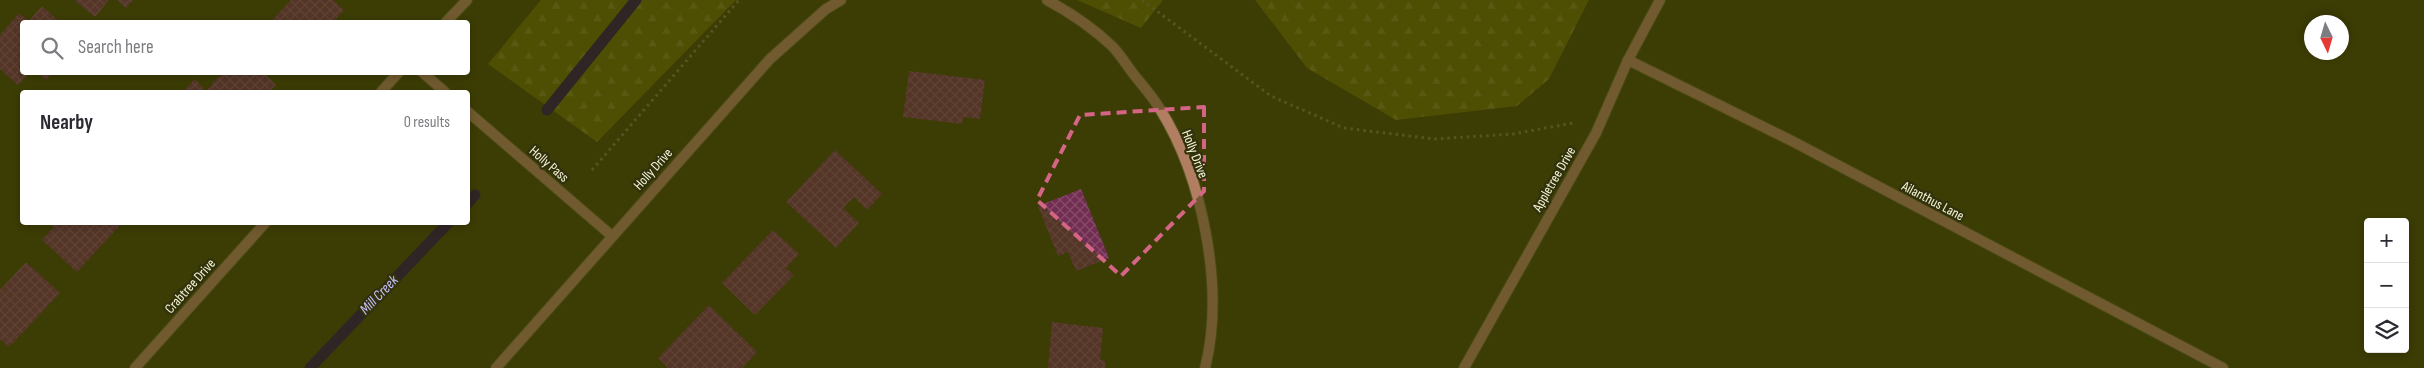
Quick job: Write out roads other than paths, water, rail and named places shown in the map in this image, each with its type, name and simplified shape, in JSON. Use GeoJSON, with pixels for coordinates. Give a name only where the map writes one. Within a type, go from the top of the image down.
{"type":"FeatureCollection","features":[{"type":"Feature","properties":{"kind":"street"},"geometry":{"type":"LineString","coordinates":[[448,20],[467,0]]}},
{"type":"Feature","properties":{"kind":"street","name":"Holly Drive"},"geometry":{"type":"LineString","coordinates":[[496,368],[770,59],[826,9],[841,0]]}},
{"type":"Feature","properties":{"kind":"street","name":"Holly Drive"},"geometry":{"type":"LineString","coordinates":[[1047,0],[1082,20],[1113,47],[1160,108],[1179,143],[1202,213],[1212,267],[1213,324],[1205,368]]}},
{"type":"Feature","properties":{"kind":"street","name":"Appletree Drive"},"geometry":{"type":"LineString","coordinates":[[1464,368],[1603,117],[1628,60],[1660,0]]}},
{"type":"Feature","properties":{"kind":"street","name":"Ailanthus Lane"},"geometry":{"type":"LineString","coordinates":[[1628,60],[1792,141],[2223,368]]}},
{"type":"Feature","properties":{"kind":"street"},"geometry":{"type":"LineString","coordinates":[[383,90],[396,75]]}},
{"type":"Feature","properties":{"kind":"street"},"geometry":{"type":"LineString","coordinates":[[425,75],[443,90]]}},
{"type":"Feature","properties":{"kind":"street","name":"Holly Pass"},"geometry":{"type":"LineString","coordinates":[[470,114],[612,236]]}},
{"type":"Feature","properties":{"kind":"street","name":"Crabtree Drive"},"geometry":{"type":"LineString","coordinates":[[135,368],[263,225]]}},
{"type":"Feature","properties":{"kind":"waterway","name":"Mill Creek"},"geometry":{"type":"LineString","coordinates":[[547,110],[636,0]]}},
{"type":"Feature","properties":{"kind":"waterway","name":"Mill Creek"},"geometry":{"type":"LineString","coordinates":[[470,201],[475,195]]}},
{"type":"Feature","properties":{"kind":"waterway","name":"Mill Creek"},"geometry":{"type":"LineString","coordinates":[[310,368],[446,225]]}}]}
